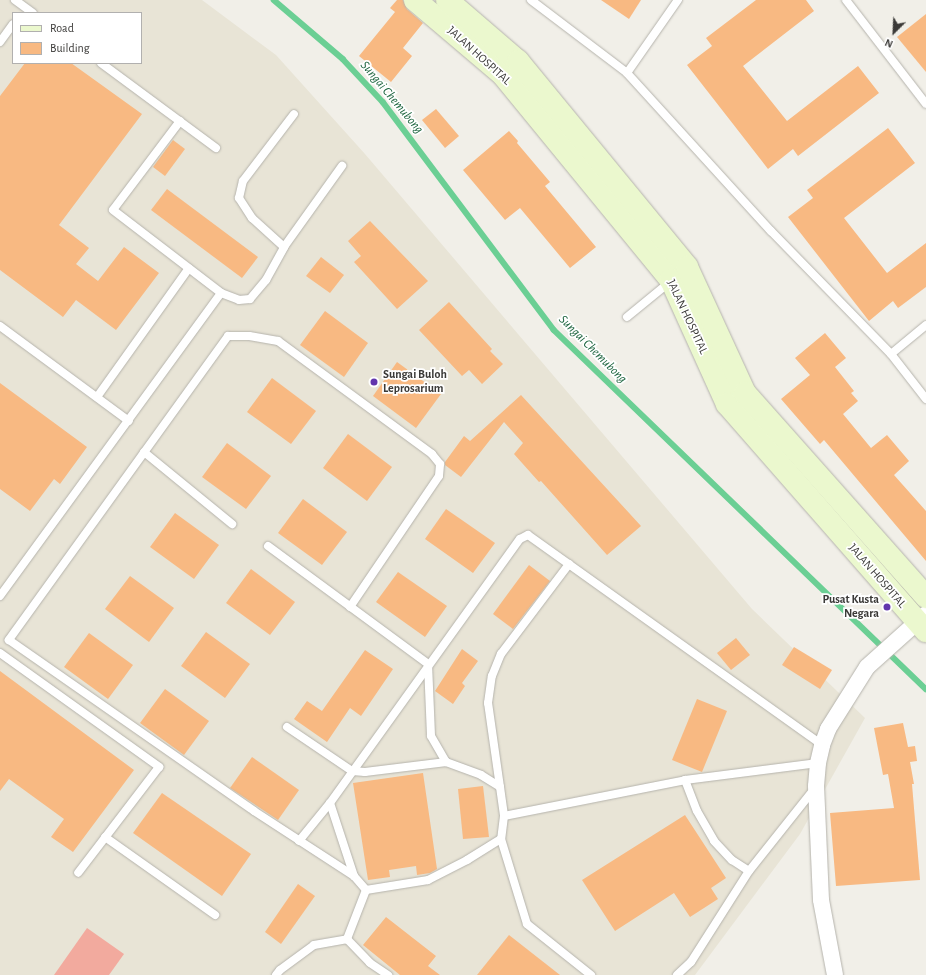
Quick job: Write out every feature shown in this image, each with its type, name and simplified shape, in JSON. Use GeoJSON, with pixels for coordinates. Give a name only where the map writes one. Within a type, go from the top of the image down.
{"type":"FeatureCollection","features":[{"type":"Feature","properties":{"kind":"main road","name":"JALAN HOSPITAL"},"geometry":{"type":"LineString","coordinates":[[415,0],[503,75],[679,274],[727,404],[919,625]]}},
{"type":"Feature","properties":{"kind":"main road","name":"JALAN HOSPITAL"},"geometry":{"type":"LineString","coordinates":[[447,0],[518,61],[679,274],[745,393],[926,597]]}},
{"type":"Feature","properties":{"kind":"street"},"geometry":{"type":"LineString","coordinates":[[835,975],[821,900],[816,786],[818,763],[822,745],[828,729],[867,667],[919,625]]}},
{"type":"Feature","properties":{"kind":"lane"},"geometry":{"type":"LineString","coordinates":[[15,0],[23,10]]}},
{"type":"Feature","properties":{"kind":"lane"},"geometry":{"type":"LineString","coordinates":[[531,0],[627,73],[771,230],[891,354],[926,399]]}},
{"type":"Feature","properties":{"kind":"lane"},"geometry":{"type":"LineString","coordinates":[[627,73],[678,0]]}},
{"type":"Feature","properties":{"kind":"lane"},"geometry":{"type":"LineString","coordinates":[[846,0],[926,104]]}},
{"type":"Feature","properties":{"kind":"lane"},"geometry":{"type":"LineString","coordinates":[[0,42],[12,25]]}},
{"type":"Feature","properties":{"kind":"lane"},"geometry":{"type":"LineString","coordinates":[[102,64],[216,148]]}},
{"type":"Feature","properties":{"kind":"lane"},"geometry":{"type":"LineString","coordinates":[[284,247],[252,218],[239,198],[243,181],[294,114]]}},
{"type":"Feature","properties":{"kind":"lane"},"geometry":{"type":"LineString","coordinates":[[180,121],[113,210],[221,293],[239,300],[250,299],[266,280],[284,247],[342,166]]}},
{"type":"Feature","properties":{"kind":"lane"},"geometry":{"type":"LineString","coordinates":[[97,397],[189,268]]}},
{"type":"Feature","properties":{"kind":"lane"},"geometry":{"type":"LineString","coordinates":[[627,317],[679,274]]}},
{"type":"Feature","properties":{"kind":"lane"},"geometry":{"type":"LineString","coordinates":[[0,596],[221,293]]}},
{"type":"Feature","properties":{"kind":"lane"},"geometry":{"type":"LineString","coordinates":[[0,326],[129,421]]}},
{"type":"Feature","properties":{"kind":"lane"},"geometry":{"type":"LineString","coordinates":[[891,354],[925,327]]}},
{"type":"Feature","properties":{"kind":"lane"},"geometry":{"type":"LineString","coordinates":[[350,607],[439,476],[440,464],[432,454],[278,341],[249,336],[228,336],[10,640],[299,841],[354,876],[366,890]]}},
{"type":"Feature","properties":{"kind":"lane"},"geometry":{"type":"LineString","coordinates":[[144,452],[232,524]]}},
{"type":"Feature","properties":{"kind":"lane"},"geometry":{"type":"LineString","coordinates":[[299,841],[330,803],[428,664],[520,539],[528,535],[822,745]]}},
{"type":"Feature","properties":{"kind":"lane"},"geometry":{"type":"LineString","coordinates":[[268,546],[428,664]]}},
{"type":"Feature","properties":{"kind":"lane"},"geometry":{"type":"LineString","coordinates":[[569,564],[501,654],[492,676],[488,703],[504,816],[501,839],[527,924],[591,975]]}},
{"type":"Feature","properties":{"kind":"lane"},"geometry":{"type":"LineString","coordinates":[[0,653],[159,767],[78,873]]}},
{"type":"Feature","properties":{"kind":"lane"},"geometry":{"type":"LineString","coordinates":[[428,664],[431,736],[446,762]]}},
{"type":"Feature","properties":{"kind":"lane"},"geometry":{"type":"LineString","coordinates":[[287,728],[352,771],[365,772],[446,762],[481,775],[500,787]]}},
{"type":"Feature","properties":{"kind":"lane"},"geometry":{"type":"LineString","coordinates":[[504,816],[685,780],[818,763]]}},
{"type":"Feature","properties":{"kind":"lane"},"geometry":{"type":"LineString","coordinates":[[685,780],[697,811],[714,841],[732,860],[749,871]]}},
{"type":"Feature","properties":{"kind":"lane"},"geometry":{"type":"LineString","coordinates":[[677,975],[691,962],[749,871],[816,786]]}},
{"type":"Feature","properties":{"kind":"lane"},"geometry":{"type":"LineString","coordinates":[[330,803],[354,876]]}},
{"type":"Feature","properties":{"kind":"lane"},"geometry":{"type":"LineString","coordinates":[[105,837],[215,915]]}},
{"type":"Feature","properties":{"kind":"lane"},"geometry":{"type":"LineString","coordinates":[[366,890],[428,880],[467,860],[501,839]]}},
{"type":"Feature","properties":{"kind":"lane"},"geometry":{"type":"LineString","coordinates":[[347,939],[366,890]]}},
{"type":"Feature","properties":{"kind":"lane"},"geometry":{"type":"LineString","coordinates":[[276,975],[280,970],[314,945],[347,939]]}},
{"type":"Feature","properties":{"kind":"lane"},"geometry":{"type":"LineString","coordinates":[[347,939],[370,963],[388,975]]}},
{"type":"Feature","properties":{"kind":"shaded area","name":"Sungai Buloh Leprosarium"},"geometry":{"type":"Polygon","coordinates":[[[0,0],[202,0],[276,55],[365,154],[752,609],[865,718],[800,834],[695,975],[0,975],[0,0]]]}},
{"type":"Feature","properties":{"kind":"shaded area"},"geometry":{"type":"Polygon","coordinates":[[[87,928],[124,954],[109,975],[54,975],[87,928]]]}},
{"type":"Feature","properties":{"kind":"building"},"geometry":{"type":"Polygon","coordinates":[[[397,0],[403,0],[407,9],[423,23],[403,48],[412,56],[391,82],[359,56],[395,12],[390,8],[397,0]]]}},
{"type":"Feature","properties":{"kind":"building"},"geometry":{"type":"Polygon","coordinates":[[[601,0],[641,0],[629,19],[601,0]]]}},
{"type":"Feature","properties":{"kind":"building"},"geometry":{"type":"Polygon","coordinates":[[[756,0],[806,0],[814,11],[743,66],[787,121],[858,66],[879,93],[798,156],[793,149],[768,169],[687,65],[712,46],[706,38],[756,0]]]}},
{"type":"Feature","properties":{"kind":"building"},"geometry":{"type":"Polygon","coordinates":[[[926,14],[926,72],[897,37],[926,14]]]}},
{"type":"Feature","properties":{"kind":"building"},"geometry":{"type":"Polygon","coordinates":[[[24,64],[72,64],[142,114],[59,225],[89,248],[76,264],[98,281],[124,247],[159,273],[116,330],[76,300],[63,317],[0,270],[0,96],[24,64]]]}},
{"type":"Feature","properties":{"kind":"building"},"geometry":{"type":"Polygon","coordinates":[[[436,109],[459,136],[445,148],[422,120],[436,109]]]}},
{"type":"Feature","properties":{"kind":"building"},"geometry":{"type":"Polygon","coordinates":[[[888,128],[915,163],[844,218],[887,273],[926,243],[926,287],[898,308],[893,301],[869,321],[788,217],[813,198],[807,190],[888,128]]]}},
{"type":"Feature","properties":{"kind":"building"},"geometry":{"type":"Polygon","coordinates":[[[509,131],[518,141],[517,143],[550,182],[545,186],[596,247],[570,268],[520,208],[505,220],[463,170],[509,131]]]}},
{"type":"Feature","properties":{"kind":"building"},"geometry":{"type":"Polygon","coordinates":[[[173,140],[185,149],[165,176],[153,167],[173,140]]]}},
{"type":"Feature","properties":{"kind":"building"},"geometry":{"type":"Polygon","coordinates":[[[167,189],[258,257],[242,278],[151,210],[167,189]]]}},
{"type":"Feature","properties":{"kind":"building"},"geometry":{"type":"Polygon","coordinates":[[[370,221],[428,281],[397,309],[354,262],[361,256],[348,241],[370,221]]]}},
{"type":"Feature","properties":{"kind":"building"},"geometry":{"type":"Polygon","coordinates":[[[321,257],[344,275],[330,293],[306,276],[321,257]]]}},
{"type":"Feature","properties":{"kind":"building"},"geometry":{"type":"Polygon","coordinates":[[[449,302],[492,349],[490,351],[503,364],[482,384],[469,370],[462,376],[419,330],[449,302]]]}},
{"type":"Feature","properties":{"kind":"building"},"geometry":{"type":"Polygon","coordinates":[[[325,311],[368,343],[344,377],[300,345],[325,311]]]}},
{"type":"Feature","properties":{"kind":"building"},"geometry":{"type":"Polygon","coordinates":[[[825,333],[846,358],[835,367],[854,391],[851,393],[858,401],[843,414],[871,448],[887,435],[909,461],[894,475],[926,511],[926,561],[824,440],[820,444],[781,399],[810,375],[795,358],[825,333]]]}},
{"type":"Feature","properties":{"kind":"building"},"geometry":{"type":"Polygon","coordinates":[[[397,362],[441,394],[416,428],[373,396],[397,362]]]}},
{"type":"Feature","properties":{"kind":"building"},"geometry":{"type":"Polygon","coordinates":[[[272,378],[316,411],[291,444],[247,412],[272,378]]]}},
{"type":"Feature","properties":{"kind":"building"},"geometry":{"type":"Polygon","coordinates":[[[0,383],[87,447],[60,484],[54,479],[30,511],[0,489],[0,383]]]}},
{"type":"Feature","properties":{"kind":"building"},"geometry":{"type":"Polygon","coordinates":[[[521,395],[641,526],[607,555],[541,481],[539,482],[514,454],[523,443],[504,422],[461,477],[445,465],[445,462],[464,436],[470,441],[521,395]]]}},
{"type":"Feature","properties":{"kind":"building"},"geometry":{"type":"Polygon","coordinates":[[[348,434],[392,467],[367,501],[323,468],[348,434]]]}},
{"type":"Feature","properties":{"kind":"building"},"geometry":{"type":"Polygon","coordinates":[[[227,443],[271,476],[246,509],[202,477],[227,443]]]}},
{"type":"Feature","properties":{"kind":"building"},"geometry":{"type":"Polygon","coordinates":[[[303,499],[347,532],[322,565],[278,533],[303,499]]]}},
{"type":"Feature","properties":{"kind":"building"},"geometry":{"type":"Polygon","coordinates":[[[446,509],[495,543],[473,573],[425,539],[446,509]]]}},
{"type":"Feature","properties":{"kind":"building"},"geometry":{"type":"Polygon","coordinates":[[[175,513],[219,545],[194,579],[150,547],[175,513]]]}},
{"type":"Feature","properties":{"kind":"building"},"geometry":{"type":"Polygon","coordinates":[[[529,565],[550,581],[513,629],[493,614],[529,565]]]}},
{"type":"Feature","properties":{"kind":"building"},"geometry":{"type":"Polygon","coordinates":[[[251,569],[295,602],[270,635],[226,603],[251,569]]]}},
{"type":"Feature","properties":{"kind":"building"},"geometry":{"type":"Polygon","coordinates":[[[398,572],[447,606],[425,637],[376,602],[398,572]]]}},
{"type":"Feature","properties":{"kind":"building"},"geometry":{"type":"Polygon","coordinates":[[[130,576],[174,608],[149,642],[105,609],[130,576]]]}},
{"type":"Feature","properties":{"kind":"building"},"geometry":{"type":"Polygon","coordinates":[[[206,632],[250,664],[225,698],[181,666],[206,632]]]}},
{"type":"Feature","properties":{"kind":"building"},"geometry":{"type":"Polygon","coordinates":[[[89,633],[133,665],[108,699],[64,667],[89,633]]]}},
{"type":"Feature","properties":{"kind":"building"},"geometry":{"type":"Polygon","coordinates":[[[736,638],[750,655],[731,670],[717,653],[736,638]]]}},
{"type":"Feature","properties":{"kind":"building"},"geometry":{"type":"Polygon","coordinates":[[[794,647],[832,670],[820,689],[782,665],[794,647]]]}},
{"type":"Feature","properties":{"kind":"building"},"geometry":{"type":"Polygon","coordinates":[[[462,649],[478,661],[462,683],[465,686],[453,704],[435,691],[462,649]]]}},
{"type":"Feature","properties":{"kind":"building"},"geometry":{"type":"Polygon","coordinates":[[[365,650],[393,669],[361,716],[350,708],[327,742],[294,719],[307,701],[322,711],[365,650]]]}},
{"type":"Feature","properties":{"kind":"building"},"geometry":{"type":"Polygon","coordinates":[[[0,671],[134,770],[73,852],[51,837],[64,819],[9,779],[0,791],[0,671]]]}},
{"type":"Feature","properties":{"kind":"building"},"geometry":{"type":"Polygon","coordinates":[[[165,689],[209,721],[184,755],[140,723],[165,689]]]}},
{"type":"Feature","properties":{"kind":"building"},"geometry":{"type":"Polygon","coordinates":[[[697,699],[727,711],[702,772],[672,760],[697,699]]]}},
{"type":"Feature","properties":{"kind":"building"},"geometry":{"type":"Polygon","coordinates":[[[903,723],[908,747],[915,746],[917,761],[910,762],[914,784],[912,784],[920,880],[836,886],[830,813],[894,808],[888,774],[883,775],[874,728],[903,723]]]}},
{"type":"Feature","properties":{"kind":"building"},"geometry":{"type":"Polygon","coordinates":[[[252,757],[299,790],[278,820],[230,788],[252,757]]]}},
{"type":"Feature","properties":{"kind":"building"},"geometry":{"type":"Polygon","coordinates":[[[423,773],[437,869],[430,873],[417,875],[416,866],[389,870],[390,877],[368,880],[353,783],[423,773]]]}},
{"type":"Feature","properties":{"kind":"building"},"geometry":{"type":"Polygon","coordinates":[[[483,786],[489,837],[463,839],[458,789],[483,786]]]}},
{"type":"Feature","properties":{"kind":"building"},"geometry":{"type":"Polygon","coordinates":[[[162,793],[251,854],[222,896],[133,833],[162,793]]]}},
{"type":"Feature","properties":{"kind":"building"},"geometry":{"type":"Polygon","coordinates":[[[685,815],[726,878],[711,888],[718,899],[690,917],[674,893],[615,931],[582,880],[685,815]]]}},
{"type":"Feature","properties":{"kind":"building"},"geometry":{"type":"Polygon","coordinates":[[[298,884],[315,896],[281,944],[265,932],[298,884]]]}},
{"type":"Feature","properties":{"kind":"building"},"geometry":{"type":"Polygon","coordinates":[[[386,917],[436,956],[428,966],[440,975],[400,975],[363,945],[386,917]]]}},
{"type":"Feature","properties":{"kind":"building"},"geometry":{"type":"Polygon","coordinates":[[[509,935],[560,975],[477,975],[509,935]]]}},
{"type":"Feature","properties":{"kind":"waterway","name":"Sungai Chemubong"},"geometry":{"type":"LineString","coordinates":[[274,0],[343,59],[383,102],[554,330],[926,689]]}},
{"type":"Feature","properties":{"kind":"place","name":"Sungai Buloh Leprosarium"},"geometry":{"type":"Point","coordinates":[374,382]}},
{"type":"Feature","properties":{"kind":"place","name":"Pusat Kusta Negara"},"geometry":{"type":"Point","coordinates":[887,607]}}]}
